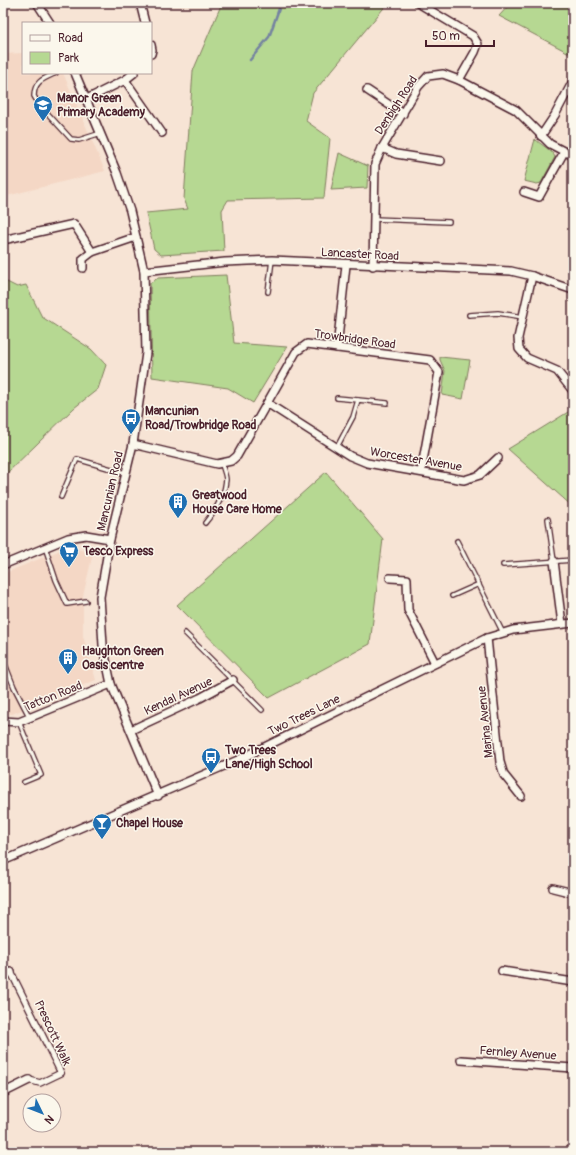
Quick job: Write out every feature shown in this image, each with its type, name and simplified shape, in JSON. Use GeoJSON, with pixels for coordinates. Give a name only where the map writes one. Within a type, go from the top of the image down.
{"type":"FeatureCollection","features":[{"type":"Feature","properties":{"kind":"street"},"geometry":{"type":"LineString","coordinates":[[37,3],[49,22]]}},
{"type":"Feature","properties":{"kind":"street"},"geometry":{"type":"LineString","coordinates":[[140,3],[146,22]]}},
{"type":"Feature","properties":{"kind":"street"},"geometry":{"type":"LineString","coordinates":[[418,3],[474,36],[478,44],[459,80]]}},
{"type":"Feature","properties":{"kind":"street","name":"Mancunian Road"},"geometry":{"type":"LineString","coordinates":[[75,74],[118,173],[144,270],[146,353],[133,444],[110,539],[100,598],[103,645],[111,684],[158,796]]}},
{"type":"Feature","properties":{"kind":"street"},"geometry":{"type":"LineString","coordinates":[[87,99],[125,80],[133,74]]}},
{"type":"Feature","properties":{"kind":"street","name":"Denbigh Road"},"geometry":{"type":"LineString","coordinates":[[373,266],[375,164],[382,148],[418,86],[428,76],[443,74],[459,80],[516,110],[550,144],[573,156]]}},
{"type":"Feature","properties":{"kind":"street"},"geometry":{"type":"LineString","coordinates":[[125,80],[162,133]]}},
{"type":"Feature","properties":{"kind":"street"},"geometry":{"type":"LineString","coordinates":[[541,136],[570,96],[573,81]]}},
{"type":"Feature","properties":{"kind":"street"},"geometry":{"type":"LineString","coordinates":[[367,90],[403,114]]}},
{"type":"Feature","properties":{"kind":"street"},"geometry":{"type":"LineString","coordinates":[[382,148],[396,154],[441,161]]}},
{"type":"Feature","properties":{"kind":"street"},"geometry":{"type":"LineString","coordinates":[[524,192],[539,197],[564,152]]}},
{"type":"Feature","properties":{"kind":"street"},"geometry":{"type":"LineString","coordinates":[[3,240],[74,224],[92,252]]}},
{"type":"Feature","properties":{"kind":"street"},"geometry":{"type":"LineString","coordinates":[[83,268],[83,259],[92,252],[136,237]]}},
{"type":"Feature","properties":{"kind":"street","name":"Lancaster Road"},"geometry":{"type":"LineString","coordinates":[[144,270],[225,262],[272,260],[346,265],[511,272],[532,276],[573,290]]}},
{"type":"Feature","properties":{"kind":"street"},"geometry":{"type":"LineString","coordinates":[[337,348],[346,265]]}},
{"type":"Feature","properties":{"kind":"street"},"geometry":{"type":"LineString","coordinates":[[532,276],[518,338],[519,349],[526,358],[557,371],[573,391]]}},
{"type":"Feature","properties":{"kind":"street","name":"Trowbridge Road"},"geometry":{"type":"LineString","coordinates":[[222,464],[237,456],[296,352],[307,344],[430,360],[439,372],[421,472]]}},
{"type":"Feature","properties":{"kind":"street","name":"Worcester Avenue"},"geometry":{"type":"LineString","coordinates":[[267,403],[350,456],[367,462],[464,480],[480,475],[498,458]]}},
{"type":"Feature","properties":{"kind":"street"},"geometry":{"type":"LineString","coordinates":[[133,444],[222,464]]}},
{"type":"Feature","properties":{"kind":"street"},"geometry":{"type":"LineString","coordinates":[[3,565],[68,538],[86,535],[110,539]]}},
{"type":"Feature","properties":{"kind":"street"},"geometry":{"type":"LineString","coordinates":[[554,561],[562,624]]}},
{"type":"Feature","properties":{"kind":"street"},"geometry":{"type":"LineString","coordinates":[[390,578],[407,579],[408,610],[435,663]]}},
{"type":"Feature","properties":{"kind":"street","name":"Two Trees Lane"},"geometry":{"type":"LineString","coordinates":[[3,861],[158,796],[238,760],[487,638],[503,633],[573,623]]}},
{"type":"Feature","properties":{"kind":"street","name":"Marina Avenue"},"geometry":{"type":"LineString","coordinates":[[487,638],[500,762],[504,775],[521,796]]}},
{"type":"Feature","properties":{"kind":"street","name":"Kendal Avenue"},"geometry":{"type":"LineString","coordinates":[[131,730],[200,698],[233,680]]}},
{"type":"Feature","properties":{"kind":"street","name":"Tatton Road"},"geometry":{"type":"LineString","coordinates":[[3,721],[19,722],[111,684]]}},
{"type":"Feature","properties":{"kind":"street"},"geometry":{"type":"LineString","coordinates":[[554,888],[573,893]]}},
{"type":"Feature","properties":{"kind":"street"},"geometry":{"type":"LineString","coordinates":[[502,971],[573,982]]}},
{"type":"Feature","properties":{"kind":"street"},"geometry":{"type":"LineString","coordinates":[[3,975],[11,972]]}},
{"type":"Feature","properties":{"kind":"street","name":"Prescott Walk"},"geometry":{"type":"LineString","coordinates":[[11,972],[61,1073],[40,1083],[29,1080]]}},
{"type":"Feature","properties":{"kind":"street","name":"Fernley Avenue"},"geometry":{"type":"LineString","coordinates":[[461,1060],[573,1068]]}},
{"type":"Feature","properties":{"kind":"street"},"geometry":{"type":"LineString","coordinates":[[3,1093],[29,1080]]}},
{"type":"Feature","properties":{"kind":"lane"},"geometry":{"type":"LineString","coordinates":[[53,74],[43,78],[37,84],[34,96],[38,103],[70,139],[80,140],[101,133]]}},
{"type":"Feature","properties":{"kind":"lane"},"geometry":{"type":"LineString","coordinates":[[374,219],[449,222]]}},
{"type":"Feature","properties":{"kind":"lane"},"geometry":{"type":"LineString","coordinates":[[268,292],[272,260]]}},
{"type":"Feature","properties":{"kind":"lane"},"geometry":{"type":"LineString","coordinates":[[469,315],[498,313],[523,317]]}},
{"type":"Feature","properties":{"kind":"lane"},"geometry":{"type":"LineString","coordinates":[[337,398],[387,403]]}},
{"type":"Feature","properties":{"kind":"lane"},"geometry":{"type":"LineString","coordinates":[[337,447],[353,417],[358,400]]}},
{"type":"Feature","properties":{"kind":"lane"},"geometry":{"type":"LineString","coordinates":[[61,497],[76,459],[125,473]]}},
{"type":"Feature","properties":{"kind":"lane"},"geometry":{"type":"LineString","coordinates":[[205,523],[218,505],[223,492],[226,479],[222,464]]}},
{"type":"Feature","properties":{"kind":"lane"},"geometry":{"type":"LineString","coordinates":[[548,519],[554,561]]}},
{"type":"Feature","properties":{"kind":"lane"},"geometry":{"type":"LineString","coordinates":[[457,541],[503,633]]}},
{"type":"Feature","properties":{"kind":"lane"},"geometry":{"type":"LineString","coordinates":[[45,547],[56,580],[67,604],[86,601]]}},
{"type":"Feature","properties":{"kind":"lane"},"geometry":{"type":"LineString","coordinates":[[503,565],[573,560]]}},
{"type":"Feature","properties":{"kind":"lane"},"geometry":{"type":"LineString","coordinates":[[452,596],[479,584]]}},
{"type":"Feature","properties":{"kind":"lane"},"geometry":{"type":"LineString","coordinates":[[185,634],[262,710]]}},
{"type":"Feature","properties":{"kind":"lane"},"geometry":{"type":"LineString","coordinates":[[3,659],[14,687],[30,718]]}},
{"type":"Feature","properties":{"kind":"lane"},"geometry":{"type":"LineString","coordinates":[[19,722],[41,775],[24,782]]}},
{"type":"Feature","properties":{"kind":"shaded area","name":"Manor Green Primary Academy"},"geometry":{"type":"Polygon","coordinates":[[[22,53],[22,74],[63,74],[105,171],[3,197],[3,54],[22,53]]]}},
{"type":"Feature","properties":{"kind":"shaded area"},"geometry":{"type":"Polygon","coordinates":[[[68,547],[93,553],[83,596],[83,636],[96,680],[12,714],[3,712],[3,574],[68,547]]]}},
{"type":"Feature","properties":{"kind":"green space"},"geometry":{"type":"Polygon","coordinates":[[[222,3],[388,3],[313,93],[306,121],[330,138],[324,198],[228,200],[222,210],[224,251],[161,255],[154,249],[146,213],[188,209],[184,199],[193,71],[222,3]]]}},
{"type":"Feature","properties":{"kind":"green space"},"geometry":{"type":"Polygon","coordinates":[[[511,3],[573,3],[573,55],[499,16],[511,3]]]}},
{"type":"Feature","properties":{"kind":"green space"},"geometry":{"type":"Polygon","coordinates":[[[535,139],[554,154],[555,157],[541,183],[537,184],[524,181],[535,139]]]}},
{"type":"Feature","properties":{"kind":"green space"},"geometry":{"type":"Polygon","coordinates":[[[339,153],[368,166],[367,188],[331,190],[339,153]]]}},
{"type":"Feature","properties":{"kind":"green space"},"geometry":{"type":"Polygon","coordinates":[[[226,275],[234,343],[287,347],[253,403],[228,388],[152,377],[150,283],[158,278],[226,275]]]}},
{"type":"Feature","properties":{"kind":"green space"},"geometry":{"type":"Polygon","coordinates":[[[3,280],[17,287],[26,285],[42,317],[91,349],[106,365],[98,389],[74,408],[3,477],[3,280]]]}},
{"type":"Feature","properties":{"kind":"green space"},"geometry":{"type":"Polygon","coordinates":[[[440,357],[470,360],[463,399],[442,395],[445,371],[440,357]]]}},
{"type":"Feature","properties":{"kind":"green space"},"geometry":{"type":"Polygon","coordinates":[[[573,409],[573,507],[508,449],[573,409]]]}},
{"type":"Feature","properties":{"kind":"green space"},"geometry":{"type":"Polygon","coordinates":[[[326,472],[383,539],[370,644],[269,698],[177,605],[326,472]]]}},
{"type":"Feature","properties":{"kind":"waterway"},"geometry":{"type":"LineString","coordinates":[[250,60],[269,37],[281,3]]}},
{"type":"Feature","properties":{"kind":"place","name":"Manor Green Primary Academy"},"geometry":{"type":"Point","coordinates":[43,122]}},
{"type":"Feature","properties":{"kind":"place","name":"Mancunian Road/Trowbridge Road"},"geometry":{"type":"Point","coordinates":[131,435]}},
{"type":"Feature","properties":{"kind":"place","name":"Greatwood House Care Home"},"geometry":{"type":"Point","coordinates":[178,519]}},
{"type":"Feature","properties":{"kind":"place","name":"Tesco Express"},"geometry":{"type":"Point","coordinates":[69,568]}},
{"type":"Feature","properties":{"kind":"place","name":"Haughton Green Oasis centre"},"geometry":{"type":"Point","coordinates":[68,675]}},
{"type":"Feature","properties":{"kind":"place","name":"Two Trees Lane/High School"},"geometry":{"type":"Point","coordinates":[211,774]}},
{"type":"Feature","properties":{"kind":"place","name":"Chapel House"},"geometry":{"type":"Point","coordinates":[102,840]}}]}
